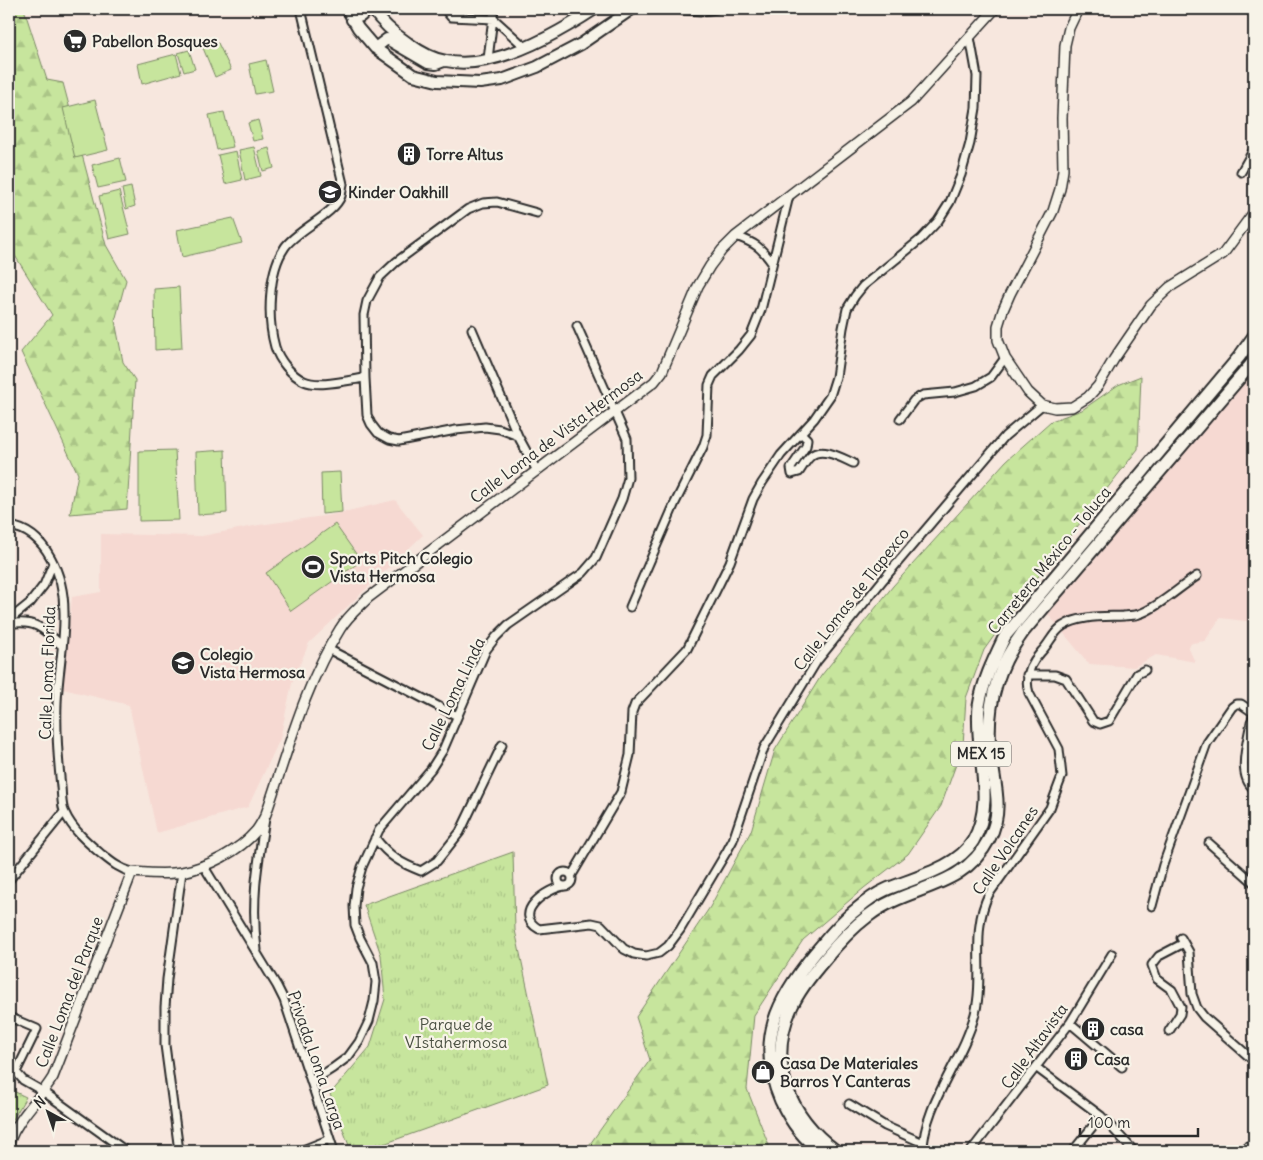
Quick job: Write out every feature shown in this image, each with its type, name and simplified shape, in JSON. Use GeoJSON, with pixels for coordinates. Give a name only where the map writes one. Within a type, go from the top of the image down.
{"type":"FeatureCollection","features":[{"type":"Feature","properties":{"kind":"main road"},"geometry":{"type":"LineString","coordinates":[[347,9],[352,20],[375,48],[412,74],[437,81],[480,83],[502,80],[537,67],[581,44],[632,9]]}},
{"type":"Feature","properties":{"kind":"main road"},"geometry":{"type":"LineString","coordinates":[[352,20],[370,9],[391,32],[417,49],[444,61],[458,63],[488,59],[526,48],[568,27],[595,9]]}},
{"type":"Feature","properties":{"kind":"main road"},"geometry":{"type":"LineString","coordinates":[[375,48],[387,40],[432,64],[444,61]]}},
{"type":"Feature","properties":{"kind":"main road","name":"Carretera México - Toluca"},"geometry":{"type":"LineString","coordinates":[[821,1151],[812,1145],[798,1129],[786,1111],[776,1090],[771,1068],[770,1041],[779,1004],[794,978],[830,935],[856,909],[883,891],[944,866],[960,855],[972,842],[980,824],[984,800],[979,707],[986,674],[1005,636],[1033,600],[1239,357],[1254,336]]}},
{"type":"Feature","properties":{"kind":"main road","name":"Carretera México - Toluca"},"geometry":{"type":"LineString","coordinates":[[836,1151],[801,1118],[784,1080],[781,1065],[783,1035],[791,1009],[798,995],[806,982],[834,948],[868,915],[894,900],[928,888],[959,873],[977,858],[991,836],[998,807],[997,789],[990,751],[990,725],[994,689],[1005,659],[1023,632],[1254,360]]}},
{"type":"Feature","properties":{"kind":"street"},"geometry":{"type":"LineString","coordinates":[[301,9],[343,184],[341,197],[334,206],[286,245],[277,260],[272,285],[270,313],[275,347],[282,362],[304,381],[317,384],[365,378]]}},
{"type":"Feature","properties":{"kind":"street"},"geometry":{"type":"LineString","coordinates":[[448,9],[448,15],[454,18],[494,19],[526,48]]}},
{"type":"Feature","properties":{"kind":"street"},"geometry":{"type":"LineString","coordinates":[[488,59],[494,9]]}},
{"type":"Feature","properties":{"kind":"street"},"geometry":{"type":"LineString","coordinates":[[671,9],[703,11],[716,9]]}},
{"type":"Feature","properties":{"kind":"street","name":"Calle Loma de Vista Hermosa"},"geometry":{"type":"LineString","coordinates":[[132,872],[182,872],[231,852],[248,839],[266,814],[309,690],[340,628],[368,598],[536,469],[654,382],[662,372],[698,286],[722,250],[736,236],[911,102],[994,9]]}},
{"type":"Feature","properties":{"kind":"street"},"geometry":{"type":"LineString","coordinates":[[1078,9],[1069,28],[1065,45],[1062,118],[1063,170],[1060,189],[1053,211],[1002,310],[998,326],[998,340],[1005,358],[1028,392],[1042,405],[1055,408],[1072,406],[1088,397],[1098,386],[1151,305],[1170,287],[1223,254],[1254,212]]}},
{"type":"Feature","properties":{"kind":"street"},"geometry":{"type":"LineString","coordinates":[[572,875],[562,871],[558,880],[560,884],[565,886],[571,883],[572,875],[621,792],[630,755],[632,712],[635,704],[688,649],[730,562],[753,499],[781,455],[814,419],[830,396],[836,377],[847,309],[864,286],[921,239],[938,221],[950,202],[970,143],[976,108],[977,76],[970,38]]}},
{"type":"Feature","properties":{"kind":"street"},"geometry":{"type":"LineString","coordinates":[[1241,172],[1254,149]]}},
{"type":"Feature","properties":{"kind":"street"},"geometry":{"type":"LineString","coordinates":[[630,607],[675,502],[703,447],[709,419],[709,385],[713,376],[751,335],[761,310],[789,196]]}},
{"type":"Feature","properties":{"kind":"street"},"geometry":{"type":"LineString","coordinates":[[518,436],[500,429],[485,427],[456,430],[399,441],[389,440],[378,433],[367,415],[364,315],[367,301],[380,277],[396,262],[468,208],[483,202],[498,202],[538,213]]}},
{"type":"Feature","properties":{"kind":"street"},"geometry":{"type":"LineString","coordinates":[[736,236],[753,242],[763,250],[772,263]]}},
{"type":"Feature","properties":{"kind":"street","name":"Calle Loma Linda"},"geometry":{"type":"LineString","coordinates":[[311,1082],[348,1057],[359,1042],[369,1021],[376,982],[373,963],[360,938],[356,925],[354,906],[356,888],[362,867],[379,830],[431,769],[443,750],[486,650],[496,636],[508,625],[583,573],[596,558],[622,499],[628,478],[627,439],[577,326]]}},
{"type":"Feature","properties":{"kind":"street"},"geometry":{"type":"LineString","coordinates":[[472,328],[518,436],[536,469]]}},
{"type":"Feature","properties":{"kind":"street"},"geometry":{"type":"LineString","coordinates":[[900,419],[914,400],[923,394],[955,392],[976,386],[991,377],[1005,358]]}},
{"type":"Feature","properties":{"kind":"street","name":"Calle Lomas de Tlapexco"},"geometry":{"type":"LineString","coordinates":[[565,886],[556,887],[537,899],[532,905],[529,919],[533,926],[539,929],[592,923],[602,925],[624,949],[634,954],[646,956],[659,953],[668,946],[680,930],[727,852],[733,840],[764,748],[817,661],[1005,436],[1042,405]]}},
{"type":"Feature","properties":{"kind":"street"},"geometry":{"type":"LineString","coordinates":[[801,433],[807,439],[806,446],[791,468],[792,474],[799,472],[811,455],[817,452],[823,452],[853,462]]}},
{"type":"Feature","properties":{"kind":"street","name":"Calle Loma Florida"},"geometry":{"type":"LineString","coordinates":[[9,526],[31,534],[42,545],[52,563],[62,590],[64,611],[57,703],[59,767],[64,812]]}},
{"type":"Feature","properties":{"kind":"street"},"geometry":{"type":"LineString","coordinates":[[9,620],[30,603],[44,585],[52,563]]}},
{"type":"Feature","properties":{"kind":"street"},"geometry":{"type":"LineString","coordinates":[[1145,670],[1138,674],[1109,721],[1100,724],[1093,721],[1066,678],[1027,675],[1038,655],[1047,646],[1055,632],[1065,624],[1079,619],[1139,614],[1156,605],[1197,576]]}},
{"type":"Feature","properties":{"kind":"street"},"geometry":{"type":"LineString","coordinates":[[9,624],[27,623],[37,625],[62,646]]}},
{"type":"Feature","properties":{"kind":"street"},"geometry":{"type":"LineString","coordinates":[[328,649],[457,716]]}},
{"type":"Feature","properties":{"kind":"street","name":"Calle Volcanes"},"geometry":{"type":"LineString","coordinates":[[923,1147],[928,1118],[967,1040],[975,1012],[979,988],[979,932],[983,905],[1050,808],[1062,776],[1059,749],[1029,693],[1026,684],[1027,675]]}},
{"type":"Feature","properties":{"kind":"street"},"geometry":{"type":"LineString","coordinates":[[1152,906],[1163,865],[1207,743],[1236,704],[1241,704],[1254,715],[1251,722],[1244,767],[1246,779],[1254,788]]}},
{"type":"Feature","properties":{"kind":"street"},"geometry":{"type":"LineString","coordinates":[[375,838],[403,864],[421,871],[436,861],[460,832],[502,745]]}},
{"type":"Feature","properties":{"kind":"street"},"geometry":{"type":"LineString","coordinates":[[9,880],[64,812],[74,827],[93,847],[123,870],[132,872]]}},
{"type":"Feature","properties":{"kind":"street","name":"Privada Loma Larga"},"geometry":{"type":"LineString","coordinates":[[257,953],[253,922],[255,880],[266,814]]}},
{"type":"Feature","properties":{"kind":"street"},"geometry":{"type":"LineString","coordinates":[[1209,843],[1254,883]]}},
{"type":"Feature","properties":{"kind":"street","name":"Privada Loma Larga"},"geometry":{"type":"LineString","coordinates":[[203,865],[284,1000],[334,1151]]}},
{"type":"Feature","properties":{"kind":"street","name":"Calle Loma del Parque"},"geometry":{"type":"LineString","coordinates":[[9,1142],[14,1128],[25,1112],[44,1092],[60,1062],[132,872]]}},
{"type":"Feature","properties":{"kind":"street"},"geometry":{"type":"LineString","coordinates":[[179,1151],[165,1045],[165,1007],[167,979],[182,872]]}},
{"type":"Feature","properties":{"kind":"street"},"geometry":{"type":"LineString","coordinates":[[1169,1031],[1180,1014],[1181,1007],[1172,990],[1157,979],[1152,965],[1159,956],[1183,941],[1189,952],[1192,994],[1197,1008],[1204,1017],[1254,1061]]}},
{"type":"Feature","properties":{"kind":"street","name":"Calle Altavista"},"geometry":{"type":"LineString","coordinates":[[972,1151],[1070,1023],[1112,954]]}},
{"type":"Feature","properties":{"kind":"street"},"geometry":{"type":"LineString","coordinates":[[9,1017],[37,1029],[16,1072],[23,1080],[44,1092],[126,1151]]}},
{"type":"Feature","properties":{"kind":"street"},"geometry":{"type":"LineString","coordinates":[[1070,1023],[1122,1067]]}},
{"type":"Feature","properties":{"kind":"street"},"geometry":{"type":"LineString","coordinates":[[1037,1068],[1101,1116],[1134,1151]]}},
{"type":"Feature","properties":{"kind":"street"},"geometry":{"type":"LineString","coordinates":[[849,1104],[923,1147]]}},
{"type":"Feature","properties":{"kind":"street"},"geometry":{"type":"LineString","coordinates":[[1073,1151],[1101,1116]]}},
{"type":"Feature","properties":{"kind":"street"},"geometry":{"type":"LineString","coordinates":[[300,1151],[330,1139]]}},
{"type":"Feature","properties":{"kind":"shaded area"},"geometry":{"type":"Polygon","coordinates":[[[1254,371],[1254,622],[1220,618],[1205,641],[1192,643],[1188,647],[1195,662],[1156,655],[1134,667],[1089,664],[1047,613],[1254,371]]]}},
{"type":"Feature","properties":{"kind":"shaded area","name":"Colegio Vista Hermosa"},"geometry":{"type":"Polygon","coordinates":[[[395,500],[423,535],[309,643],[292,683],[280,739],[248,807],[157,833],[129,705],[63,689],[72,597],[101,592],[101,534],[202,536],[259,525],[331,515],[395,500]]]}},
{"type":"Feature","properties":{"kind":"green space"},"geometry":{"type":"Polygon","coordinates":[[[9,9],[24,9],[47,80],[63,83],[106,245],[126,280],[115,321],[123,362],[135,380],[127,509],[70,514],[78,474],[21,352],[52,315],[9,246],[9,9]]]}},
{"type":"Feature","properties":{"kind":"green space"},"geometry":{"type":"Polygon","coordinates":[[[218,43],[231,70],[215,77],[203,48],[218,43]]]}},
{"type":"Feature","properties":{"kind":"green space"},"geometry":{"type":"Polygon","coordinates":[[[189,50],[195,69],[184,72],[178,53],[189,50]]]}},
{"type":"Feature","properties":{"kind":"green space"},"geometry":{"type":"Polygon","coordinates":[[[176,54],[181,73],[142,84],[138,64],[176,54]]]}},
{"type":"Feature","properties":{"kind":"green space"},"geometry":{"type":"Polygon","coordinates":[[[266,60],[273,91],[255,94],[249,64],[266,60]]]}},
{"type":"Feature","properties":{"kind":"green space"},"geometry":{"type":"Polygon","coordinates":[[[95,100],[108,150],[75,158],[63,108],[95,100]]]}},
{"type":"Feature","properties":{"kind":"green space"},"geometry":{"type":"Polygon","coordinates":[[[224,112],[233,147],[217,150],[209,115],[224,112]]]}},
{"type":"Feature","properties":{"kind":"green space"},"geometry":{"type":"Polygon","coordinates":[[[258,120],[263,139],[253,141],[248,123],[258,120]]]}},
{"type":"Feature","properties":{"kind":"green space"},"geometry":{"type":"Polygon","coordinates":[[[254,147],[261,176],[245,180],[239,150],[254,147]]]}},
{"type":"Feature","properties":{"kind":"green space"},"geometry":{"type":"Polygon","coordinates":[[[269,148],[274,168],[263,171],[258,151],[269,148]]]}},
{"type":"Feature","properties":{"kind":"green space"},"geometry":{"type":"Polygon","coordinates":[[[236,151],[242,180],[225,184],[218,155],[236,151]]]}},
{"type":"Feature","properties":{"kind":"green space"},"geometry":{"type":"Polygon","coordinates":[[[120,158],[126,182],[98,188],[92,165],[120,158]]]}},
{"type":"Feature","properties":{"kind":"green space"},"geometry":{"type":"Polygon","coordinates":[[[131,187],[135,206],[126,209],[122,189],[131,187]]]}},
{"type":"Feature","properties":{"kind":"green space"},"geometry":{"type":"Polygon","coordinates":[[[119,191],[130,234],[109,239],[99,196],[119,191]]]}},
{"type":"Feature","properties":{"kind":"green space"},"geometry":{"type":"Polygon","coordinates":[[[233,218],[242,243],[182,257],[177,230],[233,218]]]}},
{"type":"Feature","properties":{"kind":"green space"},"geometry":{"type":"Polygon","coordinates":[[[179,287],[182,348],[155,350],[154,289],[179,287]]]}},
{"type":"Feature","properties":{"kind":"green space"},"geometry":{"type":"Polygon","coordinates":[[[1141,376],[1138,449],[1016,605],[984,650],[966,698],[963,745],[941,806],[908,854],[864,888],[803,940],[754,1015],[747,1089],[771,1151],[585,1151],[650,1060],[636,1017],[710,907],[751,831],[775,750],[821,676],[893,586],[1006,461],[1051,421],[1082,410],[1118,385],[1141,376]]]}},
{"type":"Feature","properties":{"kind":"green space"},"geometry":{"type":"Polygon","coordinates":[[[175,450],[179,520],[139,521],[139,451],[175,450]]]}},
{"type":"Feature","properties":{"kind":"green space"},"geometry":{"type":"Polygon","coordinates":[[[225,450],[227,513],[198,515],[196,452],[225,450]]]}},
{"type":"Feature","properties":{"kind":"green space"},"geometry":{"type":"Polygon","coordinates":[[[340,472],[342,512],[322,514],[321,473],[340,472]]]}},
{"type":"Feature","properties":{"kind":"green space","name":"Sports Pitch Colegio Vista Hermosa"},"geometry":{"type":"Polygon","coordinates":[[[335,524],[361,561],[291,611],[266,573],[335,524]]]}},
{"type":"Feature","properties":{"kind":"green space","name":"Parque de VIstahermosa"},"geometry":{"type":"Polygon","coordinates":[[[513,852],[515,930],[548,1085],[364,1151],[351,1151],[330,1094],[370,1047],[385,999],[381,955],[364,905],[513,852]]]}},
{"type":"Feature","properties":{"kind":"green space"},"geometry":{"type":"Polygon","coordinates":[[[9,1089],[26,1097],[9,1126],[9,1089]]]}},
{"type":"Feature","properties":{"kind":"place","name":"Pabellon Bosques"},"geometry":{"type":"Point","coordinates":[75,41]}},
{"type":"Feature","properties":{"kind":"place","name":"Torre Altus"},"geometry":{"type":"Point","coordinates":[409,154]}},
{"type":"Feature","properties":{"kind":"place","name":"Kinder Oakhill"},"geometry":{"type":"Point","coordinates":[330,192]}},
{"type":"Feature","properties":{"kind":"place","name":"Sports Pitch Colegio Vista Hermosa"},"geometry":{"type":"Point","coordinates":[313,567]}},
{"type":"Feature","properties":{"kind":"place","name":"Colegio Vista Hermosa"},"geometry":{"type":"Point","coordinates":[183,663]}},
{"type":"Feature","properties":{"kind":"place","name":"casa"},"geometry":{"type":"Point","coordinates":[1093,1029]}},
{"type":"Feature","properties":{"kind":"place","name":"Casa"},"geometry":{"type":"Point","coordinates":[1076,1059]}},
{"type":"Feature","properties":{"kind":"place","name":"Casa De Materiales Barros Y Canteras"},"geometry":{"type":"Point","coordinates":[763,1072]}}]}
